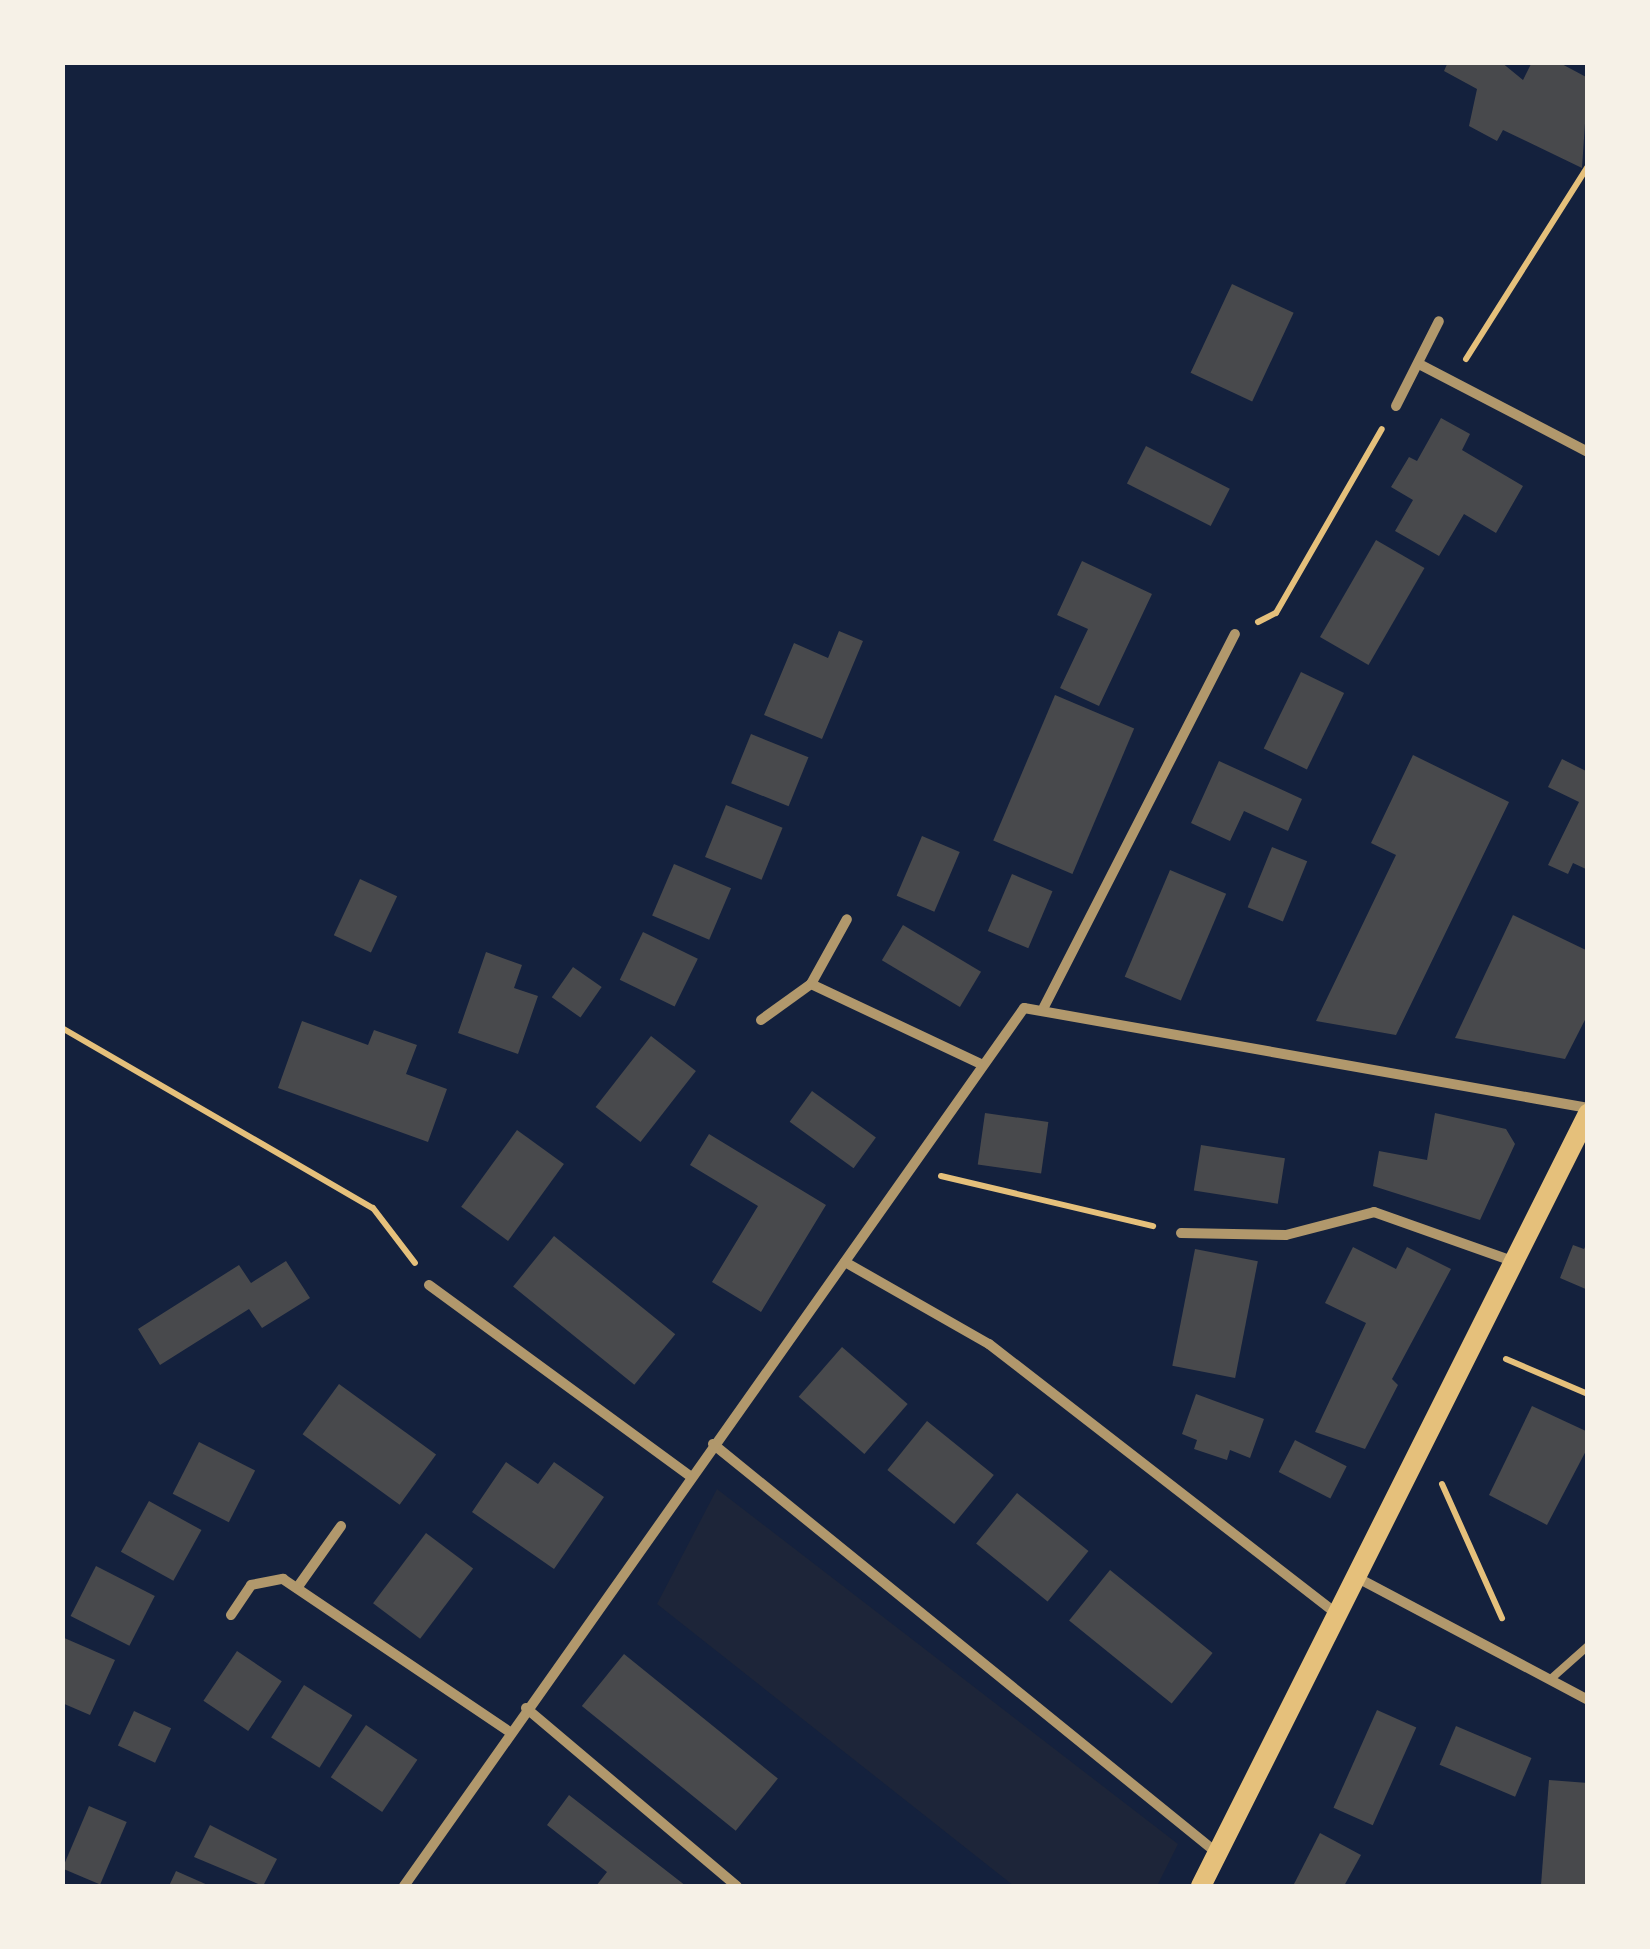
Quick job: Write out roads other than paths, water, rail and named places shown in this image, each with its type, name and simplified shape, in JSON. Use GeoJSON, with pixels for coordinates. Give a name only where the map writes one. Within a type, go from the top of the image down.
{"type":"FeatureCollection","features":[{"type":"Feature","properties":{"kind":"main road"},"geometry":{"type":"LineString","coordinates":[[1201,1886],[1220,1855],[1588,1111]]}},
{"type":"Feature","properties":{"kind":"street"},"geometry":{"type":"LineString","coordinates":[[1396,406],[1439,321]]}},
{"type":"Feature","properties":{"kind":"street"},"geometry":{"type":"LineString","coordinates":[[1419,364],[1588,452]]}},
{"type":"Feature","properties":{"kind":"street"},"geometry":{"type":"LineString","coordinates":[[1044,1007],[1235,634]]}},
{"type":"Feature","properties":{"kind":"street"},"geometry":{"type":"LineString","coordinates":[[761,1020],[811,984],[847,919]]}},
{"type":"Feature","properties":{"kind":"street"},"geometry":{"type":"LineString","coordinates":[[811,984],[979,1063]]}},
{"type":"Feature","properties":{"kind":"street"},"geometry":{"type":"LineString","coordinates":[[404,1886],[508,1731],[845,1262],[979,1063],[1024,1008],[1044,1007],[1588,1111]]}},
{"type":"Feature","properties":{"kind":"street"},"geometry":{"type":"LineString","coordinates":[[1181,1233],[1286,1235],[1374,1212],[1512,1261]]}},
{"type":"Feature","properties":{"kind":"street"},"geometry":{"type":"LineString","coordinates":[[845,1262],[988,1344],[1337,1614]]}},
{"type":"Feature","properties":{"kind":"street"},"geometry":{"type":"LineString","coordinates":[[429,1285],[690,1476]]}},
{"type":"Feature","properties":{"kind":"street"},"geometry":{"type":"LineString","coordinates":[[713,1444],[1220,1855]]}},
{"type":"Feature","properties":{"kind":"street"},"geometry":{"type":"LineString","coordinates":[[297,1588],[341,1526]]}},
{"type":"Feature","properties":{"kind":"street"},"geometry":{"type":"LineString","coordinates":[[1356,1577],[1553,1677],[1588,1700]]}},
{"type":"Feature","properties":{"kind":"street"},"geometry":{"type":"LineString","coordinates":[[231,1615],[251,1585],[283,1579],[508,1731]]}},
{"type":"Feature","properties":{"kind":"street"},"geometry":{"type":"LineString","coordinates":[[526,1708],[736,1886]]}},
{"type":"Feature","properties":{"kind":"lane"},"geometry":{"type":"LineString","coordinates":[[1553,1677],[1588,1646]]}}]}
